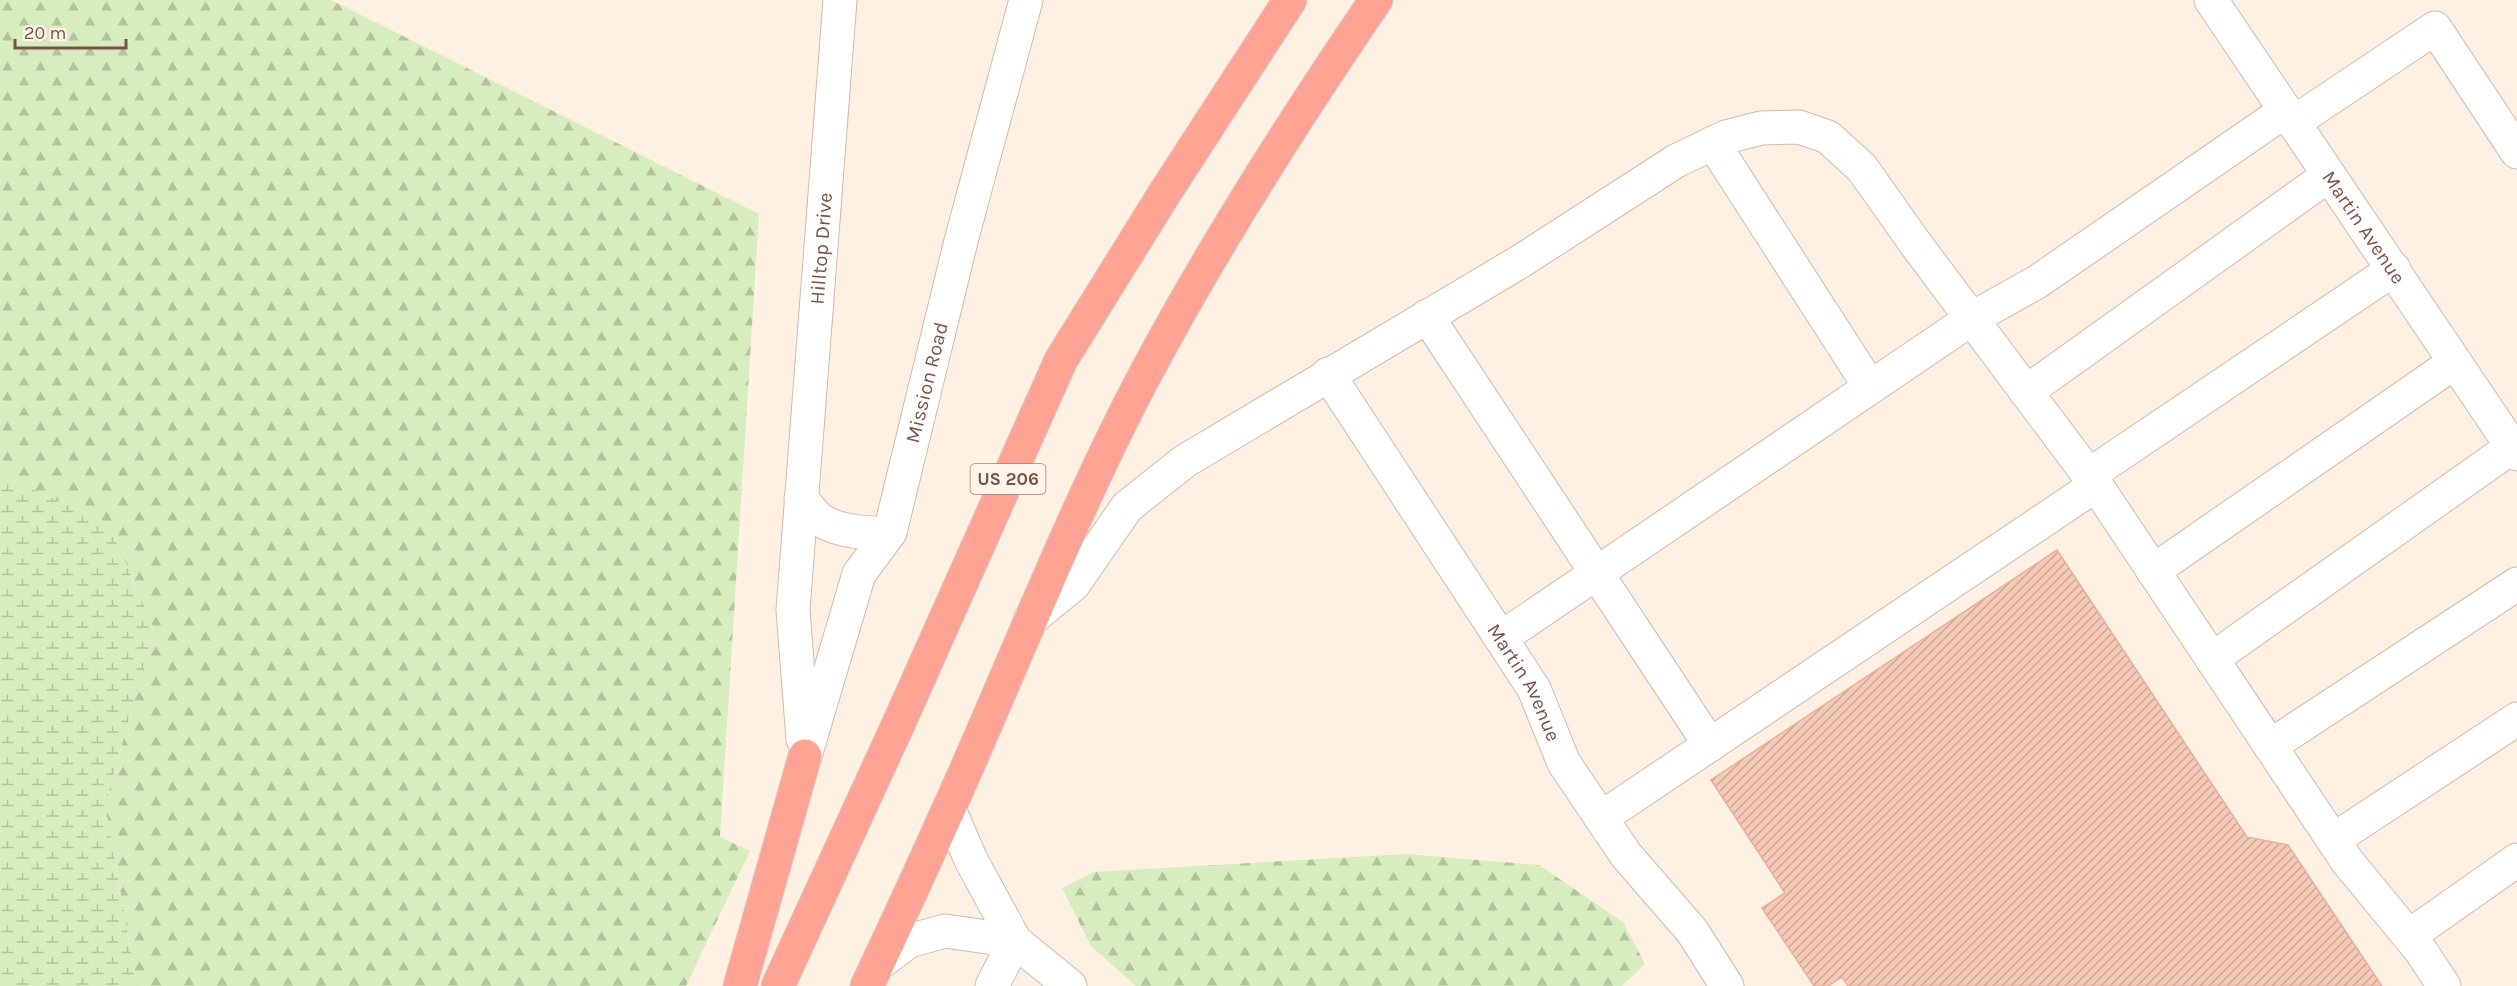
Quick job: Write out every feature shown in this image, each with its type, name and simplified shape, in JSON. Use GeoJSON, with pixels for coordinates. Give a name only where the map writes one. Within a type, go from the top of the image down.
{"type":"FeatureCollection","features":[{"type":"Feature","properties":{"kind":"highway","name":"US 206"},"geometry":{"type":"LineString","coordinates":[[778,986],[898,725],[1061,360],[1166,191],[1290,0]]}},
{"type":"Feature","properties":{"kind":"highway"},"geometry":{"type":"LineString","coordinates":[[872,975],[949,809],[1062,548],[1158,352],[1225,233],[1307,102],[1376,0]]}},
{"type":"Feature","properties":{"kind":"highway"},"geometry":{"type":"LineString","coordinates":[[740,986],[805,756]]}},
{"type":"Feature","properties":{"kind":"street","name":"Hilltop Drive"},"geometry":{"type":"LineString","coordinates":[[805,756],[792,610],[840,0]]}},
{"type":"Feature","properties":{"kind":"street","name":"Mission Road"},"geometry":{"type":"LineString","coordinates":[[805,756],[859,574],[890,532],[964,230],[1026,0]]}},
{"type":"Feature","properties":{"kind":"street","name":"Martin Avenue"},"geometry":{"type":"LineString","coordinates":[[2211,0],[2515,451]]}},
{"type":"Feature","properties":{"kind":"street"},"geometry":{"type":"LineString","coordinates":[[1501,638],[1971,319],[2037,282],[2289,117],[2434,28],[2517,152]]}},
{"type":"Feature","properties":{"kind":"street"},"geometry":{"type":"LineString","coordinates":[[1030,620],[1073,585],[1127,507],[1185,460],[1521,261],[1676,161],[1726,137],[1761,129],[1799,127],[1827,137],[1862,168],[1971,319],[2092,480],[2333,840],[2409,936],[2444,986]]}},
{"type":"Feature","properties":{"kind":"street"},"geometry":{"type":"LineString","coordinates":[[1713,143],[1870,387]]}},
{"type":"Feature","properties":{"kind":"street"},"geometry":{"type":"LineString","coordinates":[[2026,392],[2330,175]]}},
{"type":"Feature","properties":{"kind":"street"},"geometry":{"type":"LineString","coordinates":[[1601,818],[1710,745],[2394,269]]}},
{"type":"Feature","properties":{"kind":"street"},"geometry":{"type":"LineString","coordinates":[[1427,316],[1710,745]]}},
{"type":"Feature","properties":{"kind":"street"},"geometry":{"type":"LineString","coordinates":[[2153,571],[2455,362]]}},
{"type":"Feature","properties":{"kind":"street","name":"Martin Avenue"},"geometry":{"type":"LineString","coordinates":[[1328,374],[1534,689],[1564,763],[1626,855],[1692,931],[1727,986]]}},
{"type":"Feature","properties":{"kind":"street"},"geometry":{"type":"LineString","coordinates":[[2211,658],[2515,451]]}},
{"type":"Feature","properties":{"kind":"street"},"geometry":{"type":"LineString","coordinates":[[801,498],[818,518],[844,529],[872,534],[890,532]]}},
{"type":"Feature","properties":{"kind":"street"},"geometry":{"type":"LineString","coordinates":[[2270,746],[2517,584]]}},
{"type":"Feature","properties":{"kind":"street"},"geometry":{"type":"LineString","coordinates":[[2333,840],[2517,718]]}},
{"type":"Feature","properties":{"kind":"street"},"geometry":{"type":"LineString","coordinates":[[949,809],[971,860],[1015,940],[1070,986]]}},
{"type":"Feature","properties":{"kind":"street"},"geometry":{"type":"LineString","coordinates":[[2409,936],[2517,860]]}},
{"type":"Feature","properties":{"kind":"street"},"geometry":{"type":"LineString","coordinates":[[872,975],[909,940],[945,931],[1015,940]]}},
{"type":"Feature","properties":{"kind":"street"},"geometry":{"type":"LineString","coordinates":[[992,986],[1015,940]]}},
{"type":"Feature","properties":{"kind":"green space"},"geometry":{"type":"Polygon","coordinates":[[[0,0],[331,0],[759,214],[720,837],[750,851],[686,986],[137,986],[105,805],[154,629],[109,524],[0,474],[0,0]]]}},
{"type":"Feature","properties":{"kind":"green space"},"geometry":{"type":"Polygon","coordinates":[[[0,474],[109,524],[154,629],[105,805],[137,986],[0,986],[0,474]]]}},
{"type":"Feature","properties":{"kind":"green space"},"geometry":{"type":"Polygon","coordinates":[[[1406,854],[1539,865],[1623,922],[1645,964],[1622,986],[1136,986],[1091,946],[1062,888],[1093,872],[1406,854]]]}},
{"type":"Feature","properties":{"kind":"building"},"geometry":{"type":"Polygon","coordinates":[[[2057,550],[2247,837],[2288,845],[2382,986],[1848,986],[1842,977],[1828,986],[1814,986],[1762,908],[1785,893],[1711,780],[2057,550]]]}}]}
